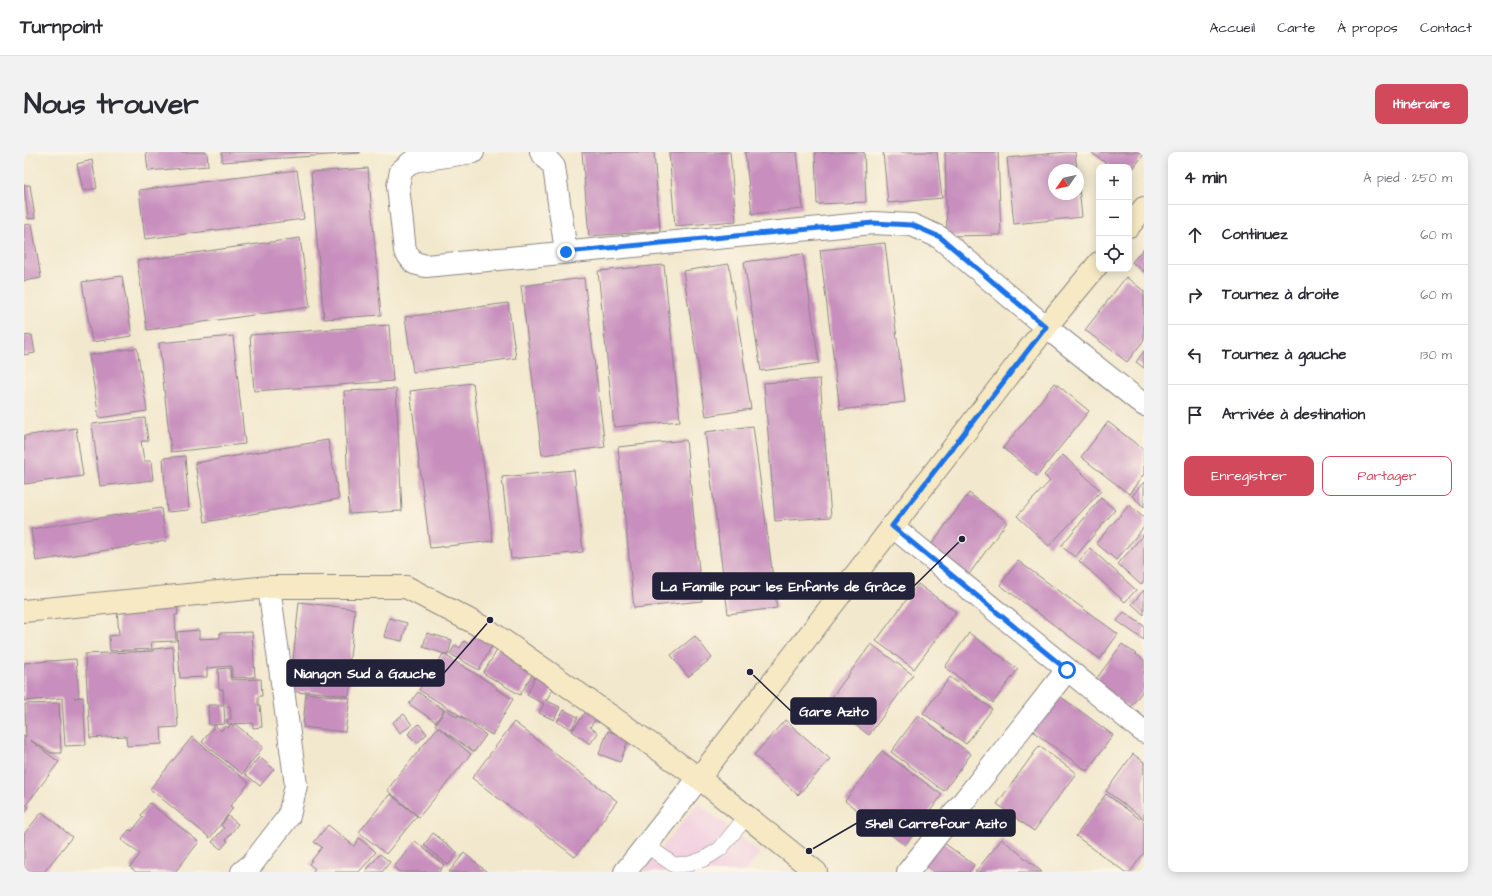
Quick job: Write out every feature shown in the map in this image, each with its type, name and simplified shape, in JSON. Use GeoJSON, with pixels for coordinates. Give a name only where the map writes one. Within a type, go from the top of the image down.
{"type":"FeatureCollection","features":[{"type":"Feature","properties":{"kind":"street"},"geometry":{"type":"LineString","coordinates":[[473,152],[413,161],[401,171],[398,186],[405,251],[414,263],[426,266],[873,223],[912,225],[940,237],[1046,327],[1144,405]]}},
{"type":"Feature","properties":{"kind":"street"},"geometry":{"type":"LineString","coordinates":[[541,152],[554,167],[566,252]]}},
{"type":"Feature","properties":{"kind":"street"},"geometry":{"type":"LineString","coordinates":[[1132,222],[1144,208]]}},
{"type":"Feature","properties":{"kind":"street"},"geometry":{"type":"LineString","coordinates":[[625,872],[1046,327],[1096,267]]}},
{"type":"Feature","properties":{"kind":"street"},"geometry":{"type":"LineString","coordinates":[[892,526],[1144,732]]}},
{"type":"Feature","properties":{"kind":"street"},"geometry":{"type":"LineString","coordinates":[[242,872],[252,864],[289,816],[296,785],[270,587]]}},
{"type":"Feature","properties":{"kind":"street"},"geometry":{"type":"LineString","coordinates":[[24,611],[270,587],[406,587],[488,630],[699,778],[816,872]]}},
{"type":"Feature","properties":{"kind":"street"},"geometry":{"type":"LineString","coordinates":[[908,872],[1067,670]]}},
{"type":"Feature","properties":{"kind":"lane"},"geometry":{"type":"LineString","coordinates":[[646,845],[674,865],[689,864],[704,859],[720,849],[747,816]]}},
{"type":"Feature","properties":{"kind":"shaded area"},"geometry":{"type":"Polygon","coordinates":[[[698,803],[760,853],[745,872],[643,872],[698,803]]]}},
{"type":"Feature","properties":{"kind":"building"},"geometry":{"type":"Polygon","coordinates":[[[146,152],[207,152],[208,166],[148,171],[146,152]]]}},
{"type":"Feature","properties":{"kind":"building"},"geometry":{"type":"Polygon","coordinates":[[[222,152],[360,152],[360,153],[222,162],[222,152]]]}},
{"type":"Feature","properties":{"kind":"building"},"geometry":{"type":"Polygon","coordinates":[[[582,152],[654,152],[660,231],[589,236],[582,152]]]}},
{"type":"Feature","properties":{"kind":"building"},"geometry":{"type":"Polygon","coordinates":[[[669,152],[730,152],[736,221],[675,226],[669,152]]]}},
{"type":"Feature","properties":{"kind":"building"},"geometry":{"type":"Polygon","coordinates":[[[745,152],[797,152],[803,209],[752,214],[745,152]]]}},
{"type":"Feature","properties":{"kind":"building"},"geometry":{"type":"Polygon","coordinates":[[[815,152],[864,152],[866,202],[817,204],[815,152]]]}},
{"type":"Feature","properties":{"kind":"building"},"geometry":{"type":"Polygon","coordinates":[[[883,152],[937,152],[942,198],[888,203],[883,152]]]}},
{"type":"Feature","properties":{"kind":"building"},"geometry":{"type":"Polygon","coordinates":[[[945,152],[998,152],[1001,235],[947,236],[945,152]]]}},
{"type":"Feature","properties":{"kind":"building"},"geometry":{"type":"Polygon","coordinates":[[[1075,152],[1076,164],[1048,164],[1048,200],[1080,200],[1082,217],[1014,224],[1007,158],[1075,152]]]}},
{"type":"Feature","properties":{"kind":"building"},"geometry":{"type":"Polygon","coordinates":[[[1091,152],[1144,152],[1132,170],[1132,164],[1107,164],[1091,152]]]}},
{"type":"Feature","properties":{"kind":"building"},"geometry":{"type":"Polygon","coordinates":[[[92,160],[97,188],[83,191],[77,164],[92,160]]]}},
{"type":"Feature","properties":{"kind":"building"},"geometry":{"type":"Polygon","coordinates":[[[368,168],[381,315],[324,319],[311,172],[368,168]]]}},
{"type":"Feature","properties":{"kind":"building"},"geometry":{"type":"Polygon","coordinates":[[[297,170],[304,219],[145,239],[139,190],[297,170]]]}},
{"type":"Feature","properties":{"kind":"building"},"geometry":{"type":"Polygon","coordinates":[[[24,185],[30,185],[35,218],[28,219],[24,185]]]}},
{"type":"Feature","properties":{"kind":"building"},"geometry":{"type":"Polygon","coordinates":[[[32,224],[41,278],[24,281],[24,225],[32,224]]]}},
{"type":"Feature","properties":{"kind":"building"},"geometry":{"type":"Polygon","coordinates":[[[300,238],[310,307],[147,330],[137,261],[300,238]]]}},
{"type":"Feature","properties":{"kind":"building"},"geometry":{"type":"Polygon","coordinates":[[[885,243],[905,402],[840,410],[820,250],[885,243]]]}},
{"type":"Feature","properties":{"kind":"building"},"geometry":{"type":"Polygon","coordinates":[[[1144,248],[1144,272],[1132,262],[1144,248]]]}},
{"type":"Feature","properties":{"kind":"building"},"geometry":{"type":"Polygon","coordinates":[[[803,254],[819,363],[761,371],[744,262],[803,254]]]}},
{"type":"Feature","properties":{"kind":"building"},"geometry":{"type":"Polygon","coordinates":[[[729,264],[751,409],[706,416],[683,271],[729,264]]]}},
{"type":"Feature","properties":{"kind":"building"},"geometry":{"type":"Polygon","coordinates":[[[664,265],[680,421],[614,427],[598,271],[664,265]]]}},
{"type":"Feature","properties":{"kind":"building"},"geometry":{"type":"Polygon","coordinates":[[[122,276],[132,336],[92,342],[82,282],[122,276]]]}},
{"type":"Feature","properties":{"kind":"building"},"geometry":{"type":"Polygon","coordinates":[[[1126,277],[1144,291],[1144,340],[1127,362],[1085,330],[1126,277]]]}},
{"type":"Feature","properties":{"kind":"building"},"geometry":{"type":"Polygon","coordinates":[[[584,278],[605,447],[542,455],[521,286],[584,278]]]}},
{"type":"Feature","properties":{"kind":"building"},"geometry":{"type":"Polygon","coordinates":[[[508,303],[516,358],[413,372],[405,317],[508,303]]]}},
{"type":"Feature","properties":{"kind":"building"},"geometry":{"type":"Polygon","coordinates":[[[389,325],[393,381],[254,391],[250,335],[389,325]]]}},
{"type":"Feature","properties":{"kind":"building"},"geometry":{"type":"Polygon","coordinates":[[[32,335],[35,353],[24,355],[24,336],[32,335]]]}},
{"type":"Feature","properties":{"kind":"building"},"geometry":{"type":"Polygon","coordinates":[[[233,336],[245,444],[171,452],[159,343],[233,336]]]}},
{"type":"Feature","properties":{"kind":"building"},"geometry":{"type":"Polygon","coordinates":[[[137,348],[147,411],[99,418],[89,355],[137,348]]]}},
{"type":"Feature","properties":{"kind":"building"},"geometry":{"type":"Polygon","coordinates":[[[1144,351],[1144,368],[1136,362],[1144,351]]]}},
{"type":"Feature","properties":{"kind":"building"},"geometry":{"type":"Polygon","coordinates":[[[820,379],[831,517],[775,521],[764,383],[820,379]]]}},
{"type":"Feature","properties":{"kind":"building"},"geometry":{"type":"Polygon","coordinates":[[[473,383],[493,541],[430,548],[410,391],[473,383]]]}},
{"type":"Feature","properties":{"kind":"building"},"geometry":{"type":"Polygon","coordinates":[[[1055,383],[1089,411],[1037,476],[1003,448],[1055,383]]]}},
{"type":"Feature","properties":{"kind":"building"},"geometry":{"type":"Polygon","coordinates":[[[396,389],[402,511],[349,514],[344,391],[396,389]]]}},
{"type":"Feature","properties":{"kind":"building"},"geometry":{"type":"Polygon","coordinates":[[[145,418],[148,441],[141,441],[144,461],[151,461],[153,480],[100,486],[92,424],[145,418]]]}},
{"type":"Feature","properties":{"kind":"building"},"geometry":{"type":"Polygon","coordinates":[[[1108,422],[1144,450],[1144,474],[1129,494],[1081,457],[1108,422]]]}},
{"type":"Feature","properties":{"kind":"building"},"geometry":{"type":"Polygon","coordinates":[[[753,426],[777,608],[728,614],[705,432],[753,426]]]}},
{"type":"Feature","properties":{"kind":"building"},"geometry":{"type":"Polygon","coordinates":[[[76,428],[83,476],[24,484],[24,436],[76,428]]]}},
{"type":"Feature","properties":{"kind":"building"},"geometry":{"type":"Polygon","coordinates":[[[328,440],[339,499],[205,522],[195,463],[328,440]]]}},
{"type":"Feature","properties":{"kind":"building"},"geometry":{"type":"Polygon","coordinates":[[[686,440],[702,601],[634,608],[618,447],[686,440]]]}},
{"type":"Feature","properties":{"kind":"building"},"geometry":{"type":"Polygon","coordinates":[[[1063,455],[1101,491],[1049,546],[1017,516],[1050,481],[1044,475],[1063,455]]]}},
{"type":"Feature","properties":{"kind":"building"},"geometry":{"type":"Polygon","coordinates":[[[185,456],[189,510],[167,512],[163,458],[185,456]]]}},
{"type":"Feature","properties":{"kind":"building"},"geometry":{"type":"Polygon","coordinates":[[[574,470],[583,552],[511,559],[502,477],[574,470]]]}},
{"type":"Feature","properties":{"kind":"building"},"geometry":{"type":"Polygon","coordinates":[[[1144,482],[1144,507],[1132,496],[1144,482]]]}},
{"type":"Feature","properties":{"kind":"building"},"geometry":{"type":"Polygon","coordinates":[[[969,493],[1007,522],[967,577],[928,549],[969,493]]]}},
{"type":"Feature","properties":{"kind":"building"},"geometry":{"type":"Polygon","coordinates":[[[1101,498],[1115,510],[1075,557],[1061,546],[1101,498]]]}},
{"type":"Feature","properties":{"kind":"building"},"geometry":{"type":"Polygon","coordinates":[[[1129,505],[1144,518],[1144,527],[1116,560],[1096,543],[1129,505]]]}},
{"type":"Feature","properties":{"kind":"building"},"geometry":{"type":"Polygon","coordinates":[[[161,508],[166,541],[36,561],[31,529],[161,508]]]}},
{"type":"Feature","properties":{"kind":"building"},"geometry":{"type":"Polygon","coordinates":[[[1144,534],[1144,581],[1141,585],[1118,564],[1144,534]]]}},
{"type":"Feature","properties":{"kind":"building"},"geometry":{"type":"Polygon","coordinates":[[[1090,548],[1136,590],[1125,602],[1079,561],[1090,548]]]}},
{"type":"Feature","properties":{"kind":"building"},"geometry":{"type":"Polygon","coordinates":[[[1018,561],[1118,634],[1100,659],[1000,585],[1018,561]]]}},
{"type":"Feature","properties":{"kind":"building"},"geometry":{"type":"Polygon","coordinates":[[[918,584],[956,612],[914,669],[876,641],[918,584]]]}},
{"type":"Feature","properties":{"kind":"building"},"geometry":{"type":"Polygon","coordinates":[[[1144,590],[1144,615],[1132,604],[1144,590]]]}},
{"type":"Feature","properties":{"kind":"building"},"geometry":{"type":"Polygon","coordinates":[[[299,602],[355,609],[348,677],[351,677],[349,696],[306,691],[305,693],[290,691],[299,602]]]}},
{"type":"Feature","properties":{"kind":"building"},"geometry":{"type":"Polygon","coordinates":[[[177,606],[178,615],[175,615],[176,641],[151,642],[152,649],[110,651],[109,636],[119,635],[117,609],[177,606]]]}},
{"type":"Feature","properties":{"kind":"building"},"geometry":{"type":"Polygon","coordinates":[[[1124,612],[1144,626],[1144,640],[1117,621],[1124,612]]]}},
{"type":"Feature","properties":{"kind":"building"},"geometry":{"type":"Polygon","coordinates":[[[389,618],[407,623],[402,641],[384,637],[389,618]]]}},
{"type":"Feature","properties":{"kind":"building"},"geometry":{"type":"Polygon","coordinates":[[[199,630],[199,639],[220,638],[220,633],[252,632],[255,677],[232,678],[232,666],[207,668],[207,677],[180,678],[177,632],[199,630]]]}},
{"type":"Feature","properties":{"kind":"building"},"geometry":{"type":"Polygon","coordinates":[[[477,630],[495,640],[479,670],[450,654],[455,645],[460,648],[464,641],[469,644],[477,630]]]}},
{"type":"Feature","properties":{"kind":"building"},"geometry":{"type":"Polygon","coordinates":[[[427,633],[452,640],[448,655],[423,647],[427,633]]]}},
{"type":"Feature","properties":{"kind":"building"},"geometry":{"type":"Polygon","coordinates":[[[969,633],[1018,669],[993,703],[945,667],[969,633]]]}},
{"type":"Feature","properties":{"kind":"building"},"geometry":{"type":"Polygon","coordinates":[[[695,636],[712,658],[688,677],[671,655],[695,636]]]}},
{"type":"Feature","properties":{"kind":"building"},"geometry":{"type":"Polygon","coordinates":[[[501,644],[537,666],[520,695],[483,673],[501,644]]]}},
{"type":"Feature","properties":{"kind":"building"},"geometry":{"type":"Polygon","coordinates":[[[871,644],[913,675],[869,735],[827,704],[871,644]]]}},
{"type":"Feature","properties":{"kind":"building"},"geometry":{"type":"Polygon","coordinates":[[[1122,644],[1144,660],[1144,689],[1130,708],[1094,682],[1122,644]]]}},
{"type":"Feature","properties":{"kind":"building"},"geometry":{"type":"Polygon","coordinates":[[[173,647],[178,727],[161,728],[162,744],[127,746],[126,736],[90,738],[85,654],[153,651],[153,649],[173,647]]]}},
{"type":"Feature","properties":{"kind":"building"},"geometry":{"type":"Polygon","coordinates":[[[443,654],[497,687],[496,689],[513,699],[492,735],[419,690],[424,681],[431,685],[441,669],[436,666],[443,654]]]}},
{"type":"Feature","properties":{"kind":"building"},"geometry":{"type":"Polygon","coordinates":[[[76,659],[79,697],[74,698],[83,697],[86,745],[65,746],[62,698],[24,701],[24,663],[76,659]]]}},
{"type":"Feature","properties":{"kind":"building"},"geometry":{"type":"Polygon","coordinates":[[[230,668],[231,680],[261,679],[262,696],[258,696],[258,705],[260,705],[262,727],[253,728],[253,723],[228,724],[227,719],[231,719],[230,706],[224,706],[225,724],[209,725],[208,705],[224,705],[223,689],[219,689],[218,669],[230,668]]]}},
{"type":"Feature","properties":{"kind":"building"},"geometry":{"type":"Polygon","coordinates":[[[538,670],[557,679],[547,700],[545,700],[560,707],[554,720],[539,713],[544,704],[527,695],[538,670]]]}},
{"type":"Feature","properties":{"kind":"building"},"geometry":{"type":"Polygon","coordinates":[[[950,677],[992,709],[966,744],[923,713],[950,677]]]}},
{"type":"Feature","properties":{"kind":"building"},"geometry":{"type":"Polygon","coordinates":[[[418,692],[444,710],[436,722],[409,704],[418,692]]]}},
{"type":"Feature","properties":{"kind":"building"},"geometry":{"type":"Polygon","coordinates":[[[306,693],[350,698],[345,732],[303,727],[306,693]]]}},
{"type":"Feature","properties":{"kind":"building"},"geometry":{"type":"Polygon","coordinates":[[[1057,694],[1113,735],[1087,771],[1031,730],[1057,694]]]}},
{"type":"Feature","properties":{"kind":"building"},"geometry":{"type":"Polygon","coordinates":[[[59,703],[61,753],[51,753],[30,740],[59,762],[26,805],[29,807],[24,814],[24,735],[26,737],[25,704],[59,703]]]}},
{"type":"Feature","properties":{"kind":"building"},"geometry":{"type":"Polygon","coordinates":[[[446,709],[457,717],[458,715],[486,735],[474,752],[435,725],[446,709]]]}},
{"type":"Feature","properties":{"kind":"building"},"geometry":{"type":"Polygon","coordinates":[[[593,709],[604,716],[599,723],[595,720],[590,727],[598,733],[590,744],[572,731],[584,714],[593,709]]]}},
{"type":"Feature","properties":{"kind":"building"},"geometry":{"type":"Polygon","coordinates":[[[564,710],[578,717],[572,729],[557,722],[564,710]]]}},
{"type":"Feature","properties":{"kind":"building"},"geometry":{"type":"Polygon","coordinates":[[[404,714],[412,725],[400,733],[393,722],[404,714]]]}},
{"type":"Feature","properties":{"kind":"building"},"geometry":{"type":"Polygon","coordinates":[[[918,715],[971,754],[944,791],[891,752],[918,715]]]}},
{"type":"Feature","properties":{"kind":"building"},"geometry":{"type":"Polygon","coordinates":[[[785,720],[830,759],[798,795],[754,755],[785,720]]]}},
{"type":"Feature","properties":{"kind":"building"},"geometry":{"type":"Polygon","coordinates":[[[514,722],[617,801],[575,857],[472,778],[514,722]]]}},
{"type":"Feature","properties":{"kind":"building"},"geometry":{"type":"Polygon","coordinates":[[[231,724],[233,726],[235,724],[263,747],[242,774],[202,742],[215,725],[221,731],[225,726],[228,728],[231,724]]]}},
{"type":"Feature","properties":{"kind":"building"},"geometry":{"type":"Polygon","coordinates":[[[419,724],[427,734],[417,743],[408,734],[419,724]]]}},
{"type":"Feature","properties":{"kind":"building"},"geometry":{"type":"Polygon","coordinates":[[[438,727],[471,754],[419,817],[387,790],[438,727]]]}},
{"type":"Feature","properties":{"kind":"building"},"geometry":{"type":"Polygon","coordinates":[[[608,731],[629,738],[620,762],[599,754],[608,731]]]}},
{"type":"Feature","properties":{"kind":"building"},"geometry":{"type":"Polygon","coordinates":[[[192,737],[249,783],[230,806],[233,808],[210,838],[150,789],[192,737]]]}},
{"type":"Feature","properties":{"kind":"building"},"geometry":{"type":"Polygon","coordinates":[[[1039,746],[1076,773],[1034,831],[997,804],[1039,746]]]}},
{"type":"Feature","properties":{"kind":"building"},"geometry":{"type":"Polygon","coordinates":[[[882,751],[942,795],[905,845],[845,801],[882,751]]]}},
{"type":"Feature","properties":{"kind":"building"},"geometry":{"type":"Polygon","coordinates":[[[1133,754],[1144,762],[1144,819],[1106,791],[1133,754]]]}},
{"type":"Feature","properties":{"kind":"building"},"geometry":{"type":"Polygon","coordinates":[[[259,757],[274,769],[260,786],[245,774],[259,757]]]}},
{"type":"Feature","properties":{"kind":"building"},"geometry":{"type":"Polygon","coordinates":[[[390,794],[417,816],[386,854],[359,832],[390,794]]]}},
{"type":"Feature","properties":{"kind":"building"},"geometry":{"type":"Polygon","coordinates":[[[1106,794],[1144,822],[1144,853],[1130,872],[1125,872],[1076,836],[1106,794]]]}},
{"type":"Feature","properties":{"kind":"building"},"geometry":{"type":"Polygon","coordinates":[[[150,803],[199,842],[175,872],[136,872],[130,867],[140,854],[121,840],[129,830],[132,831],[143,817],[141,815],[150,803]]]}},
{"type":"Feature","properties":{"kind":"building"},"geometry":{"type":"Polygon","coordinates":[[[42,812],[72,837],[44,872],[24,872],[24,834],[42,812]]]}},
{"type":"Feature","properties":{"kind":"building"},"geometry":{"type":"Polygon","coordinates":[[[228,816],[238,824],[226,840],[228,841],[221,849],[212,842],[224,828],[221,826],[228,816]]]}},
{"type":"Feature","properties":{"kind":"building"},"geometry":{"type":"Polygon","coordinates":[[[328,825],[354,846],[359,838],[376,852],[359,872],[312,872],[315,869],[309,864],[322,847],[314,842],[328,825]]]}},
{"type":"Feature","properties":{"kind":"building"},"geometry":{"type":"Polygon","coordinates":[[[433,833],[458,853],[448,865],[424,845],[433,833]]]}},
{"type":"Feature","properties":{"kind":"building"},"geometry":{"type":"Polygon","coordinates":[[[936,837],[974,865],[969,872],[934,872],[919,861],[936,837]]]}},
{"type":"Feature","properties":{"kind":"building"},"geometry":{"type":"Polygon","coordinates":[[[1002,839],[1042,872],[975,872],[1002,839]]]}},
{"type":"Feature","properties":{"kind":"building"},"geometry":{"type":"Polygon","coordinates":[[[415,841],[444,865],[439,872],[399,872],[394,867],[415,841]]]}},
{"type":"Feature","properties":{"kind":"building"},"geometry":{"type":"Polygon","coordinates":[[[464,853],[487,872],[449,872],[464,853]]]}},
{"type":"Feature","properties":{"kind":"building"},"geometry":{"type":"Polygon","coordinates":[[[380,854],[390,862],[382,872],[365,872],[380,854]]]}},
{"type":"Feature","properties":{"kind":"place","name":"La Famille pour les Enfants de Grâce"},"geometry":{"type":"Point","coordinates":[962,539]}},
{"type":"Feature","properties":{"kind":"place","name":"Niangon Sud à Gauche"},"geometry":{"type":"Point","coordinates":[490,620]}},
{"type":"Feature","properties":{"kind":"place","name":"Gare Azito"},"geometry":{"type":"Point","coordinates":[750,672]}},
{"type":"Feature","properties":{"kind":"place","name":"Shell Carrefour Azito"},"geometry":{"type":"Point","coordinates":[809,851]}},
{"type":"Feature","properties":{"kind":"route"},"geometry":{"type":"LineString","coordinates":[[566,252],[873,223],[912,225],[940,237],[1046,327],[892,526],[1067,670]]}}]}
